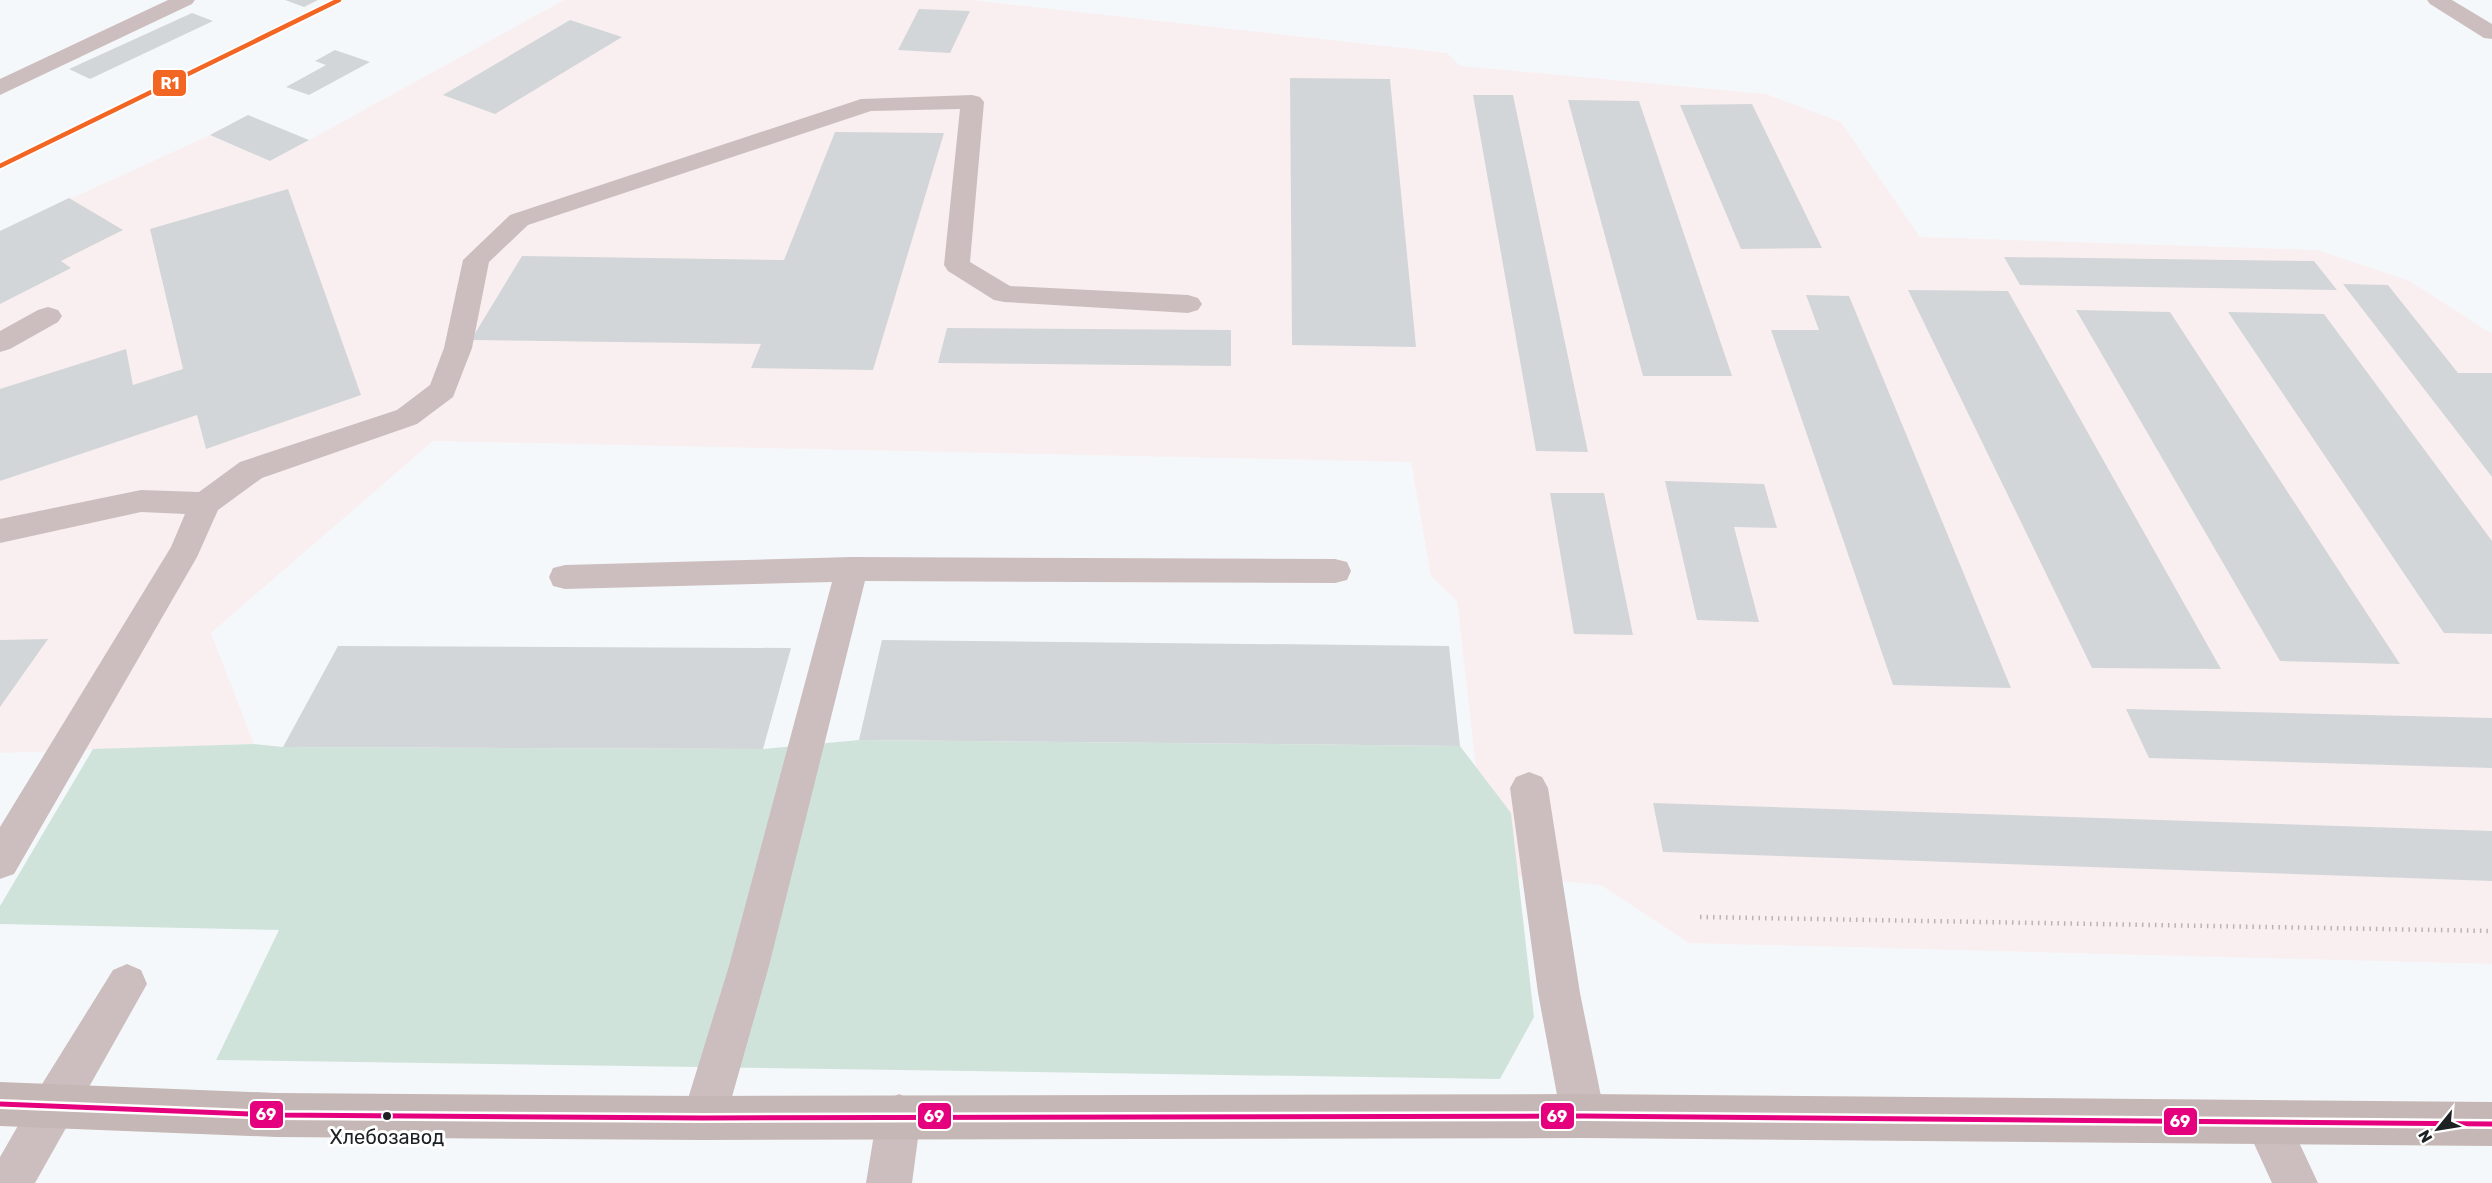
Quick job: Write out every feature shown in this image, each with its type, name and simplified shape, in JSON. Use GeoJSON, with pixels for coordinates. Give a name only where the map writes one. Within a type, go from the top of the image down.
{"type":"FeatureCollection","features":[{"type":"Feature","properties":{"kind":"main road"},"geometry":{"type":"LineString","coordinates":[[0,1104],[54,1104],[276,1115],[704,1118],[1583,1116],[2267,1124],[2492,1124]]}},
{"type":"Feature","properties":{"kind":"lane"},"geometry":{"type":"LineString","coordinates":[[0,88],[186,0]]}},
{"type":"Feature","properties":{"kind":"lane"},"geometry":{"type":"LineString","coordinates":[[2437,0],[2492,33]]}},
{"type":"Feature","properties":{"kind":"lane"},"geometry":{"type":"LineString","coordinates":[[0,862],[186,549],[205,503],[251,470],[407,417],[443,390],[458,348],[476,260],[519,220],[869,104],[972,102],[957,265],[1004,294],[1188,304]]}},
{"type":"Feature","properties":{"kind":"lane"},"geometry":{"type":"LineString","coordinates":[[0,344],[48,316]]}},
{"type":"Feature","properties":{"kind":"lane"},"geometry":{"type":"LineString","coordinates":[[0,531],[141,501],[205,503]]}},
{"type":"Feature","properties":{"kind":"lane"},"geometry":{"type":"LineString","coordinates":[[704,1118],[749,966],[852,569]]}},
{"type":"Feature","properties":{"kind":"lane"},"geometry":{"type":"LineString","coordinates":[[565,577],[852,569],[1335,571]]}},
{"type":"Feature","properties":{"kind":"lane"},"geometry":{"type":"LineString","coordinates":[[1529,788],[1559,993],[1583,1116]]}},
{"type":"Feature","properties":{"kind":"lane"},"geometry":{"type":"LineString","coordinates":[[10,1183],[54,1104],[127,984]]}},
{"type":"Feature","properties":{"kind":"lane"},"geometry":{"type":"LineString","coordinates":[[889,1183],[898,1116]]}},
{"type":"Feature","properties":{"kind":"lane"},"geometry":{"type":"LineString","coordinates":[[2267,1124],[2295,1183]]}},
{"type":"Feature","properties":{"kind":"path"},"geometry":{"type":"LineString","coordinates":[[1700,917],[2492,931]]}},
{"type":"Feature","properties":{"kind":"shaded area"},"geometry":{"type":"Polygon","coordinates":[[[564,0],[971,0],[1447,53],[1460,66],[1766,94],[1841,122],[1920,237],[2317,250],[2410,281],[2492,334],[2492,964],[1689,943],[1601,885],[1488,874],[1457,601],[1431,576],[1411,462],[433,441],[211,633],[254,744],[0,753],[0,231],[210,135],[271,161],[564,0]]]}},
{"type":"Feature","properties":{"kind":"shaded area"},"geometry":{"type":"Polygon","coordinates":[[[859,740],[1460,746],[1511,813],[1534,1017],[1500,1079],[216,1060],[279,930],[0,924],[0,906],[93,749],[254,744],[283,747],[763,749],[859,740]]]}},
{"type":"Feature","properties":{"kind":"building"},"geometry":{"type":"Polygon","coordinates":[[[285,0],[318,0],[304,7],[285,0]]]}},
{"type":"Feature","properties":{"kind":"building"},"geometry":{"type":"Polygon","coordinates":[[[919,9],[970,11],[950,53],[898,50],[919,9]]]}},
{"type":"Feature","properties":{"kind":"building"},"geometry":{"type":"Polygon","coordinates":[[[192,13],[213,21],[90,79],[69,69],[192,13]]]}},
{"type":"Feature","properties":{"kind":"building"},"geometry":{"type":"Polygon","coordinates":[[[570,20],[622,37],[495,114],[443,95],[570,20]]]}},
{"type":"Feature","properties":{"kind":"building"},"geometry":{"type":"Polygon","coordinates":[[[335,50],[370,62],[309,95],[286,87],[326,65],[315,61],[335,50]]]}},
{"type":"Feature","properties":{"kind":"building"},"geometry":{"type":"Polygon","coordinates":[[[1290,78],[1390,79],[1416,347],[1292,345],[1290,78]]]}},
{"type":"Feature","properties":{"kind":"building"},"geometry":{"type":"Polygon","coordinates":[[[1473,95],[1513,95],[1588,452],[1536,451],[1473,95]]]}},
{"type":"Feature","properties":{"kind":"building"},"geometry":{"type":"Polygon","coordinates":[[[1568,100],[1639,101],[1732,376],[1643,376],[1568,100]]]}},
{"type":"Feature","properties":{"kind":"building"},"geometry":{"type":"Polygon","coordinates":[[[1752,104],[1822,248],[1741,249],[1680,105],[1752,104]]]}},
{"type":"Feature","properties":{"kind":"building"},"geometry":{"type":"Polygon","coordinates":[[[248,115],[309,140],[270,161],[210,135],[248,115]]]}},
{"type":"Feature","properties":{"kind":"building"},"geometry":{"type":"Polygon","coordinates":[[[835,132],[944,133],[873,370],[751,368],[761,344],[471,340],[522,256],[784,260],[835,132]]]}},
{"type":"Feature","properties":{"kind":"building"},"geometry":{"type":"Polygon","coordinates":[[[288,189],[361,395],[206,449],[197,415],[0,481],[0,389],[126,349],[133,385],[183,369],[150,229],[288,189]]]}},
{"type":"Feature","properties":{"kind":"building"},"geometry":{"type":"Polygon","coordinates":[[[69,198],[123,230],[61,261],[71,268],[0,304],[0,231],[69,198]]]}},
{"type":"Feature","properties":{"kind":"building"},"geometry":{"type":"Polygon","coordinates":[[[2004,257],[2314,261],[2337,290],[2020,285],[2004,257]]]}},
{"type":"Feature","properties":{"kind":"building"},"geometry":{"type":"Polygon","coordinates":[[[2343,284],[2388,285],[2458,373],[2492,373],[2492,477],[2343,284]]]}},
{"type":"Feature","properties":{"kind":"building"},"geometry":{"type":"Polygon","coordinates":[[[1908,290],[2008,291],[2221,669],[2092,668],[1908,290]]]}},
{"type":"Feature","properties":{"kind":"building"},"geometry":{"type":"Polygon","coordinates":[[[1806,295],[1849,296],[2011,688],[1893,685],[1771,330],[1819,330],[1806,295]]]}},
{"type":"Feature","properties":{"kind":"building"},"geometry":{"type":"Polygon","coordinates":[[[2076,310],[2170,312],[2400,664],[2280,661],[2076,310]]]}},
{"type":"Feature","properties":{"kind":"building"},"geometry":{"type":"Polygon","coordinates":[[[2228,312],[2324,314],[2492,541],[2492,634],[2444,633],[2228,312]]]}},
{"type":"Feature","properties":{"kind":"building"},"geometry":{"type":"Polygon","coordinates":[[[947,328],[1231,330],[1231,366],[938,363],[947,328]]]}},
{"type":"Feature","properties":{"kind":"building"},"geometry":{"type":"Polygon","coordinates":[[[1665,481],[1764,484],[1777,528],[1734,527],[1759,622],[1697,620],[1665,481]]]}},
{"type":"Feature","properties":{"kind":"building"},"geometry":{"type":"Polygon","coordinates":[[[1550,493],[1604,493],[1633,635],[1574,634],[1550,493]]]}},
{"type":"Feature","properties":{"kind":"building"},"geometry":{"type":"Polygon","coordinates":[[[48,639],[0,707],[0,640],[48,639]]]}},
{"type":"Feature","properties":{"kind":"building"},"geometry":{"type":"Polygon","coordinates":[[[882,640],[1449,646],[1460,746],[859,740],[882,640]]]}},
{"type":"Feature","properties":{"kind":"building"},"geometry":{"type":"Polygon","coordinates":[[[338,646],[791,648],[763,749],[283,747],[338,646]]]}},
{"type":"Feature","properties":{"kind":"building"},"geometry":{"type":"Polygon","coordinates":[[[2126,709],[2492,718],[2492,768],[2149,758],[2126,709]]]}},
{"type":"Feature","properties":{"kind":"building"},"geometry":{"type":"Polygon","coordinates":[[[1653,803],[2492,831],[2492,881],[1663,852],[1653,803]]]}},
{"type":"Feature","properties":{"kind":"transit line","name":"R1"},"geometry":{"type":"LineString","coordinates":[[0,166],[339,0]]}},
{"type":"Feature","properties":{"kind":"transit line","name":"69"},"geometry":{"type":"LineString","coordinates":[[0,1104],[276,1115],[704,1118],[1583,1116],[2492,1124]]}},
{"type":"Feature","properties":{"kind":"place","name":"Хлебозавод"},"geometry":{"type":"Point","coordinates":[387,1116]}}]}
